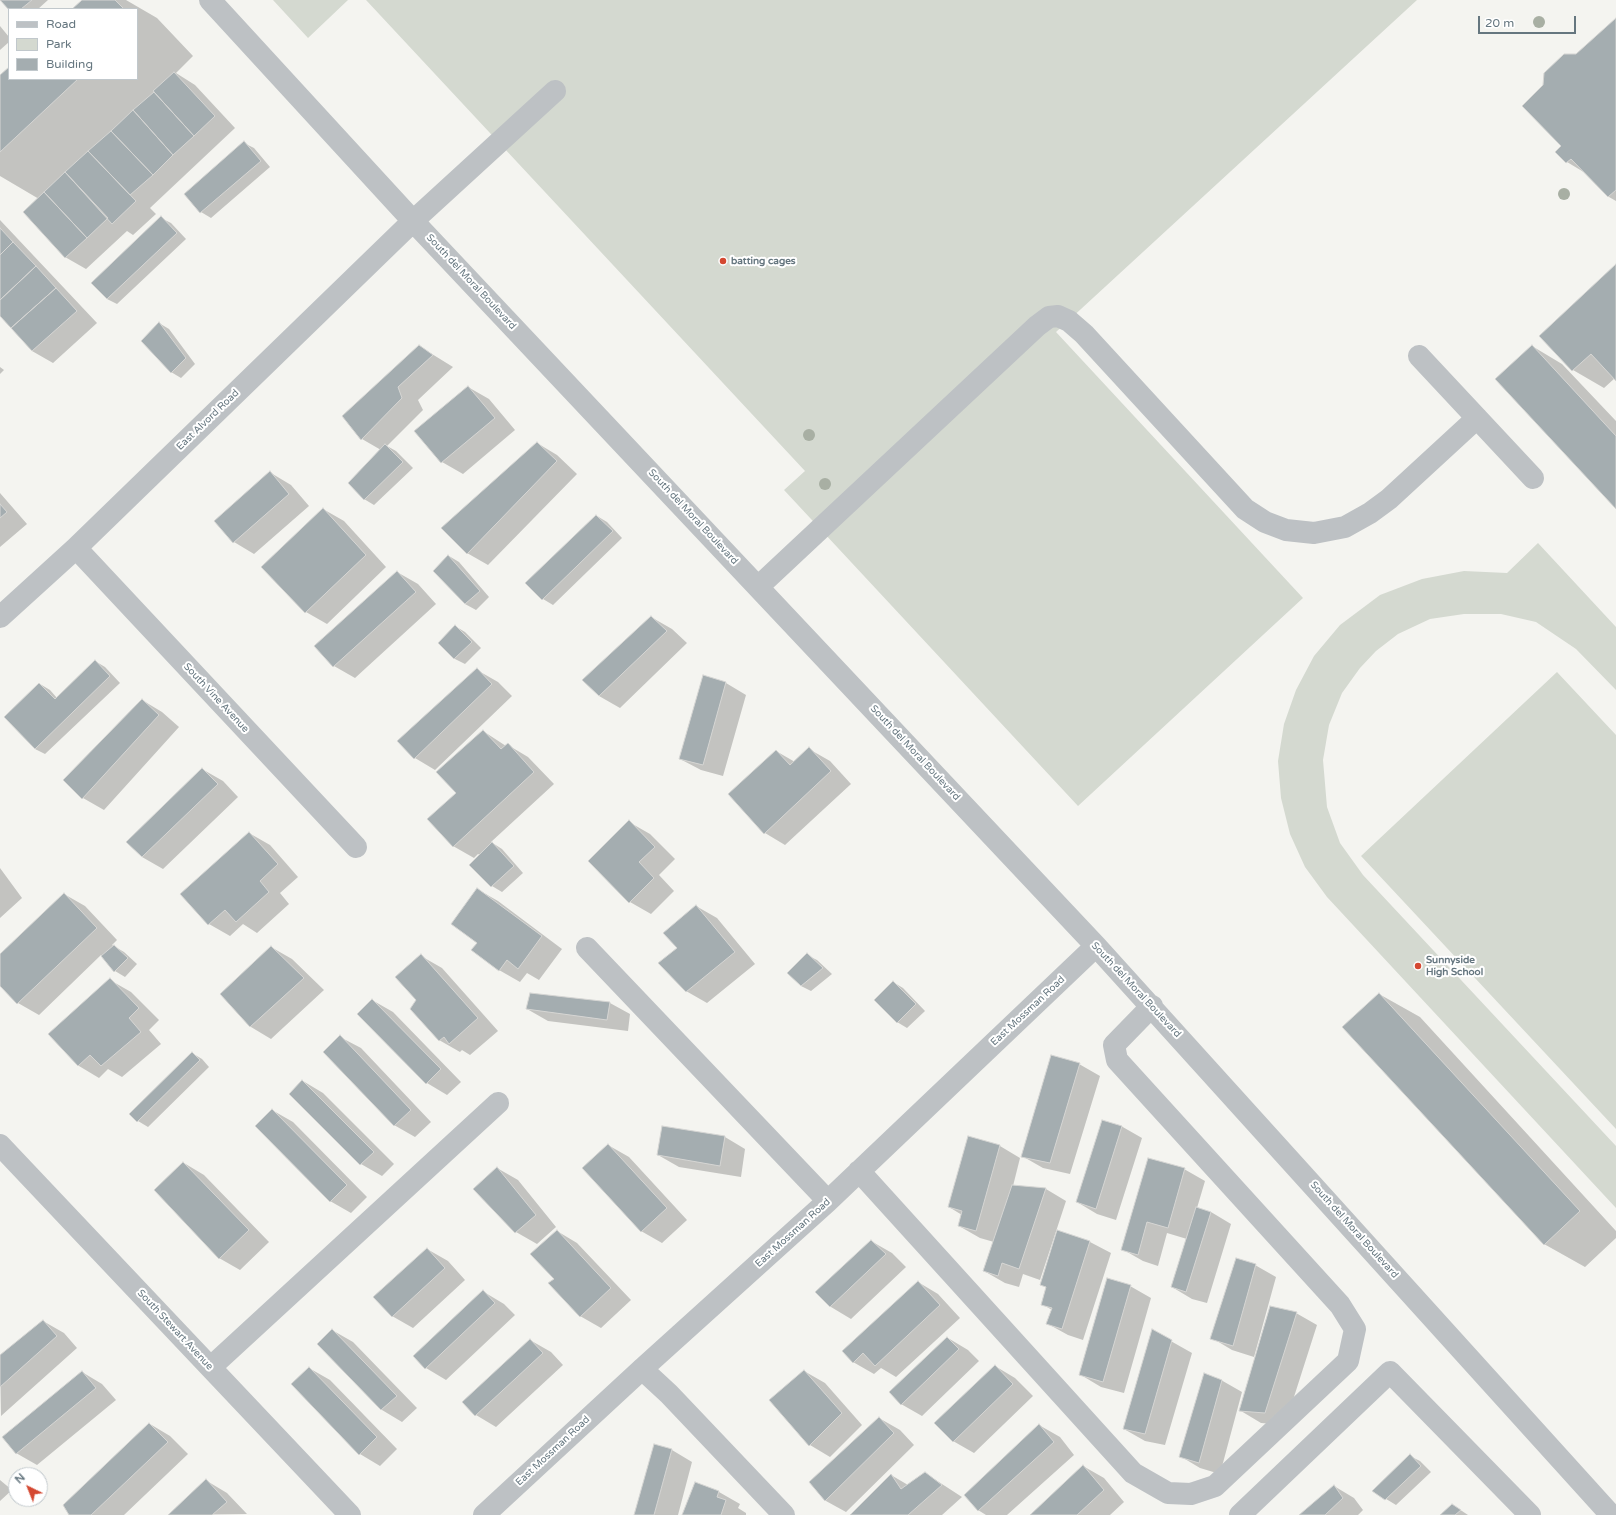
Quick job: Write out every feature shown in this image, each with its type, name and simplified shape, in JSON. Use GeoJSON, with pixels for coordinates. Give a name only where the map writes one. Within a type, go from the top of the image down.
{"type":"FeatureCollection","features":[{"type":"Feature","properties":{"kind":"street","name":"South del Moral Boulevard"},"geometry":{"type":"LineString","coordinates":[[210,0],[413,221],[1152,1006],[1611,1515]]}},
{"type":"Feature","properties":{"kind":"street","name":"East Alvord Road"},"geometry":{"type":"LineString","coordinates":[[0,617],[76,548],[413,221],[555,91]]}},
{"type":"Feature","properties":{"kind":"street"},"geometry":{"type":"LineString","coordinates":[[758,587],[1037,326],[1049,317],[1058,316],[1069,320],[1084,334],[1245,509],[1265,522],[1286,530],[1314,533],[1345,527],[1370,513],[1389,499],[1477,418]]}},
{"type":"Feature","properties":{"kind":"street"},"geometry":{"type":"LineString","coordinates":[[1419,356],[1533,478]]}},
{"type":"Feature","properties":{"kind":"street","name":"South Vine Avenue"},"geometry":{"type":"LineString","coordinates":[[76,548],[356,847]]}},
{"type":"Feature","properties":{"kind":"street","name":"East Mossman Road"},"geometry":{"type":"LineString","coordinates":[[484,1515],[642,1369],[828,1201],[1096,946]]}},
{"type":"Feature","properties":{"kind":"street"},"geometry":{"type":"LineString","coordinates":[[586,948],[828,1201]]}},
{"type":"Feature","properties":{"kind":"street"},"geometry":{"type":"LineString","coordinates":[[859,1171],[1133,1473],[1168,1493],[1191,1494],[1215,1486],[1348,1362],[1356,1328],[1340,1305],[1117,1060],[1114,1045],[1152,1006]]}},
{"type":"Feature","properties":{"kind":"street"},"geometry":{"type":"LineString","coordinates":[[211,1367],[498,1103]]}},
{"type":"Feature","properties":{"kind":"street","name":"South Stewart Avenue"},"geometry":{"type":"LineString","coordinates":[[0,1145],[350,1515]]}},
{"type":"Feature","properties":{"kind":"street"},"geometry":{"type":"LineString","coordinates":[[642,1369],[669,1394],[784,1515]]}},
{"type":"Feature","properties":{"kind":"street"},"geometry":{"type":"LineString","coordinates":[[1240,1515],[1390,1372],[1530,1515]]}},
{"type":"Feature","properties":{"kind":"green space"},"geometry":{"type":"Polygon","coordinates":[[[273,0],[348,0],[308,38],[273,0]]]}},
{"type":"Feature","properties":{"kind":"green space"},"geometry":{"type":"Polygon","coordinates":[[[366,0],[1417,0],[1056,332],[1303,598],[1078,806],[784,490],[805,471],[366,0]]]}},
{"type":"Feature","properties":{"kind":"green space"},"geometry":{"type":"Polygon","coordinates":[[[1538,543],[1616,627],[1616,690],[1576,649],[1536,622],[1501,614],[1464,614],[1430,619],[1398,634],[1376,651],[1360,668],[1342,693],[1329,725],[1323,760],[1327,807],[1340,843],[1363,875],[1616,1146],[1616,1208],[1327,897],[1305,867],[1290,834],[1281,798],[1278,761],[1284,724],[1296,690],[1314,656],[1340,625],[1380,595],[1422,579],[1464,571],[1507,573],[1538,543]]]}},
{"type":"Feature","properties":{"kind":"green space"},"geometry":{"type":"Polygon","coordinates":[[[1557,672],[1616,735],[1616,1129],[1361,856],[1557,672]]]}},
{"type":"Feature","properties":{"kind":"building"},"geometry":{"type":"Polygon","coordinates":[[[0,0],[32,0],[22,8],[8,9],[0,0]]]}},
{"type":"Feature","properties":{"kind":"building"},"geometry":{"type":"Polygon","coordinates":[[[82,0],[115,0],[123,8],[73,8],[82,0]]]}},
{"type":"Feature","properties":{"kind":"building"},"geometry":{"type":"Polygon","coordinates":[[[1616,18],[1616,190],[1608,197],[1571,159],[1566,163],[1555,152],[1561,146],[1522,106],[1543,85],[1544,73],[1564,54],[1576,54],[1616,18]]]}},
{"type":"Feature","properties":{"kind":"building"},"geometry":{"type":"Polygon","coordinates":[[[8,68],[8,80],[77,80],[0,152],[0,75],[8,68]]]}},
{"type":"Feature","properties":{"kind":"building"},"geometry":{"type":"Polygon","coordinates":[[[174,72],[215,116],[194,136],[153,91],[174,72]]]}},
{"type":"Feature","properties":{"kind":"building"},"geometry":{"type":"Polygon","coordinates":[[[154,92],[194,136],[173,155],[133,110],[154,92]]]}},
{"type":"Feature","properties":{"kind":"building"},"geometry":{"type":"Polygon","coordinates":[[[133,110],[173,155],[153,175],[111,131],[133,110]]]}},
{"type":"Feature","properties":{"kind":"building"},"geometry":{"type":"Polygon","coordinates":[[[111,131],[153,175],[130,195],[88,151],[111,131]]]}},
{"type":"Feature","properties":{"kind":"building"},"geometry":{"type":"Polygon","coordinates":[[[244,141],[261,161],[200,213],[184,194],[244,141]]]}},
{"type":"Feature","properties":{"kind":"building"},"geometry":{"type":"Polygon","coordinates":[[[88,151],[136,201],[112,224],[65,172],[88,151]]]}},
{"type":"Feature","properties":{"kind":"building"},"geometry":{"type":"Polygon","coordinates":[[[65,172],[108,218],[87,238],[44,192],[65,172]]]}},
{"type":"Feature","properties":{"kind":"building"},"geometry":{"type":"Polygon","coordinates":[[[44,192],[87,238],[65,258],[23,212],[44,192]]]}},
{"type":"Feature","properties":{"kind":"building"},"geometry":{"type":"Polygon","coordinates":[[[161,216],[177,233],[107,299],[91,283],[161,216]]]}},
{"type":"Feature","properties":{"kind":"building"},"geometry":{"type":"Polygon","coordinates":[[[0,228],[13,242],[0,255],[0,228]]]}},
{"type":"Feature","properties":{"kind":"building"},"geometry":{"type":"Polygon","coordinates":[[[13,242],[36,266],[0,300],[0,255],[13,242]]]}},
{"type":"Feature","properties":{"kind":"building"},"geometry":{"type":"Polygon","coordinates":[[[1616,264],[1616,381],[1591,354],[1572,371],[1539,336],[1616,264]]]}},
{"type":"Feature","properties":{"kind":"building"},"geometry":{"type":"Polygon","coordinates":[[[36,266],[56,288],[11,328],[0,316],[0,300],[36,266]]]}},
{"type":"Feature","properties":{"kind":"building"},"geometry":{"type":"Polygon","coordinates":[[[56,288],[77,311],[32,351],[11,328],[56,288]]]}},
{"type":"Feature","properties":{"kind":"building"},"geometry":{"type":"Polygon","coordinates":[[[159,322],[186,358],[171,373],[141,341],[159,322]]]}},
{"type":"Feature","properties":{"kind":"building"},"geometry":{"type":"Polygon","coordinates":[[[419,345],[433,355],[398,387],[402,398],[361,440],[342,416],[419,345]]]}},
{"type":"Feature","properties":{"kind":"building"},"geometry":{"type":"Polygon","coordinates":[[[1532,345],[1616,436],[1616,509],[1495,379],[1532,345]]]}},
{"type":"Feature","properties":{"kind":"building"},"geometry":{"type":"Polygon","coordinates":[[[468,386],[495,418],[441,463],[414,431],[468,386]]]}},
{"type":"Feature","properties":{"kind":"building"},"geometry":{"type":"Polygon","coordinates":[[[537,442],[557,461],[467,554],[441,528],[537,442]]]}},
{"type":"Feature","properties":{"kind":"building"},"geometry":{"type":"Polygon","coordinates":[[[385,444],[403,462],[364,500],[348,483],[385,444]]]}},
{"type":"Feature","properties":{"kind":"building"},"geometry":{"type":"Polygon","coordinates":[[[270,471],[289,494],[233,543],[214,521],[270,471]]]}},
{"type":"Feature","properties":{"kind":"building"},"geometry":{"type":"Polygon","coordinates":[[[0,504],[7,512],[0,518],[0,504]]]}},
{"type":"Feature","properties":{"kind":"building"},"geometry":{"type":"Polygon","coordinates":[[[323,508],[366,555],[305,613],[261,567],[323,508]]]}},
{"type":"Feature","properties":{"kind":"building"},"geometry":{"type":"Polygon","coordinates":[[[596,515],[613,531],[542,600],[525,583],[596,515]]]}},
{"type":"Feature","properties":{"kind":"building"},"geometry":{"type":"Polygon","coordinates":[[[448,555],[480,591],[465,604],[433,571],[448,555]]]}},
{"type":"Feature","properties":{"kind":"building"},"geometry":{"type":"Polygon","coordinates":[[[397,571],[416,592],[333,667],[314,646],[397,571]]]}},
{"type":"Feature","properties":{"kind":"building"},"geometry":{"type":"Polygon","coordinates":[[[651,616],[667,631],[599,696],[582,680],[651,616]]]}},
{"type":"Feature","properties":{"kind":"building"},"geometry":{"type":"Polygon","coordinates":[[[455,625],[472,642],[454,659],[438,643],[455,625]]]}},
{"type":"Feature","properties":{"kind":"building"},"geometry":{"type":"Polygon","coordinates":[[[95,660],[110,676],[35,749],[4,717],[39,683],[55,699],[95,660]]]}},
{"type":"Feature","properties":{"kind":"building"},"geometry":{"type":"Polygon","coordinates":[[[477,668],[492,684],[414,759],[397,741],[477,668]]]}},
{"type":"Feature","properties":{"kind":"building"},"geometry":{"type":"Polygon","coordinates":[[[703,675],[726,682],[703,765],[679,759],[703,675]]]}},
{"type":"Feature","properties":{"kind":"building"},"geometry":{"type":"Polygon","coordinates":[[[142,699],[159,715],[82,799],[63,780],[142,699]]]}},
{"type":"Feature","properties":{"kind":"building"},"geometry":{"type":"Polygon","coordinates":[[[483,730],[501,749],[508,743],[534,772],[453,847],[427,819],[456,793],[436,772],[483,730]]]}},
{"type":"Feature","properties":{"kind":"building"},"geometry":{"type":"Polygon","coordinates":[[[809,747],[831,771],[764,834],[728,794],[776,750],[790,765],[809,747]]]}},
{"type":"Feature","properties":{"kind":"building"},"geometry":{"type":"Polygon","coordinates":[[[202,768],[218,784],[142,857],[126,842],[202,768]]]}},
{"type":"Feature","properties":{"kind":"building"},"geometry":{"type":"Polygon","coordinates":[[[629,820],[655,847],[639,862],[654,878],[629,903],[588,861],[629,820]]]}},
{"type":"Feature","properties":{"kind":"building"},"geometry":{"type":"Polygon","coordinates":[[[249,832],[278,864],[260,881],[269,892],[236,922],[225,910],[208,925],[180,894],[249,832]]]}},
{"type":"Feature","properties":{"kind":"building"},"geometry":{"type":"Polygon","coordinates":[[[492,842],[514,866],[491,887],[469,865],[492,842]]]}},
{"type":"Feature","properties":{"kind":"building"},"geometry":{"type":"Polygon","coordinates":[[[477,888],[542,936],[518,969],[507,960],[499,971],[471,950],[477,943],[451,924],[477,888]]]}},
{"type":"Feature","properties":{"kind":"building"},"geometry":{"type":"Polygon","coordinates":[[[64,893],[97,928],[17,1004],[0,986],[0,954],[64,893]]]}},
{"type":"Feature","properties":{"kind":"building"},"geometry":{"type":"Polygon","coordinates":[[[696,905],[735,952],[686,992],[658,963],[677,948],[663,933],[696,905]]]}},
{"type":"Feature","properties":{"kind":"building"},"geometry":{"type":"Polygon","coordinates":[[[114,945],[128,958],[114,972],[101,956],[114,945]]]}},
{"type":"Feature","properties":{"kind":"building"},"geometry":{"type":"Polygon","coordinates":[[[271,946],[304,978],[250,1027],[220,994],[271,946]]]}},
{"type":"Feature","properties":{"kind":"building"},"geometry":{"type":"Polygon","coordinates":[[[807,953],[823,968],[801,986],[787,973],[807,953]]]}},
{"type":"Feature","properties":{"kind":"building"},"geometry":{"type":"Polygon","coordinates":[[[421,954],[478,1018],[449,1044],[444,1037],[439,1041],[410,1009],[416,1000],[395,977],[421,954]]]}},
{"type":"Feature","properties":{"kind":"building"},"geometry":{"type":"Polygon","coordinates":[[[110,978],[139,1008],[129,1018],[141,1032],[101,1066],[90,1055],[78,1066],[48,1034],[110,978]]]}},
{"type":"Feature","properties":{"kind":"building"},"geometry":{"type":"Polygon","coordinates":[[[893,981],[916,1004],[897,1023],[874,1000],[893,981]]]}},
{"type":"Feature","properties":{"kind":"building"},"geometry":{"type":"Polygon","coordinates":[[[530,993],[610,1002],[607,1020],[526,1009],[530,993]]]}},
{"type":"Feature","properties":{"kind":"building"},"geometry":{"type":"Polygon","coordinates":[[[1379,993],[1580,1211],[1544,1245],[1342,1027],[1379,993]]]}},
{"type":"Feature","properties":{"kind":"building"},"geometry":{"type":"Polygon","coordinates":[[[372,999],[441,1069],[426,1084],[357,1014],[372,999]]]}},
{"type":"Feature","properties":{"kind":"building"},"geometry":{"type":"Polygon","coordinates":[[[340,1035],[411,1110],[394,1126],[323,1052],[340,1035]]]}},
{"type":"Feature","properties":{"kind":"building"},"geometry":{"type":"Polygon","coordinates":[[[192,1052],[200,1060],[137,1122],[129,1114],[192,1052]]]}},
{"type":"Feature","properties":{"kind":"building"},"geometry":{"type":"Polygon","coordinates":[[[1051,1055],[1080,1063],[1050,1163],[1021,1157],[1051,1055]]]}},
{"type":"Feature","properties":{"kind":"building"},"geometry":{"type":"Polygon","coordinates":[[[302,1080],[374,1152],[360,1165],[289,1094],[302,1080]]]}},
{"type":"Feature","properties":{"kind":"building"},"geometry":{"type":"Polygon","coordinates":[[[272,1109],[347,1185],[330,1202],[255,1126],[272,1109]]]}},
{"type":"Feature","properties":{"kind":"building"},"geometry":{"type":"Polygon","coordinates":[[[1102,1120],[1122,1126],[1096,1209],[1076,1202],[1102,1120]]]}},
{"type":"Feature","properties":{"kind":"building"},"geometry":{"type":"Polygon","coordinates":[[[662,1126],[725,1136],[720,1166],[657,1155],[662,1126]]]}},
{"type":"Feature","properties":{"kind":"building"},"geometry":{"type":"Polygon","coordinates":[[[968,1136],[1000,1145],[976,1231],[958,1226],[962,1211],[948,1207],[968,1136]]]}},
{"type":"Feature","properties":{"kind":"building"},"geometry":{"type":"Polygon","coordinates":[[[608,1144],[667,1208],[641,1232],[582,1168],[608,1144]]]}},
{"type":"Feature","properties":{"kind":"building"},"geometry":{"type":"Polygon","coordinates":[[[1148,1158],[1185,1168],[1168,1228],[1147,1222],[1138,1255],[1121,1250],[1148,1158]]]}},
{"type":"Feature","properties":{"kind":"building"},"geometry":{"type":"Polygon","coordinates":[[[183,1162],[249,1230],[219,1259],[154,1190],[183,1162]]]}},
{"type":"Feature","properties":{"kind":"building"},"geometry":{"type":"Polygon","coordinates":[[[497,1167],[536,1215],[515,1233],[473,1189],[497,1167]]]}},
{"type":"Feature","properties":{"kind":"building"},"geometry":{"type":"Polygon","coordinates":[[[1012,1185],[1046,1188],[1019,1269],[1002,1263],[998,1276],[983,1271],[1012,1185]]]}},
{"type":"Feature","properties":{"kind":"building"},"geometry":{"type":"Polygon","coordinates":[[[1196,1207],[1211,1212],[1186,1292],[1171,1287],[1196,1207]]]}},
{"type":"Feature","properties":{"kind":"building"},"geometry":{"type":"Polygon","coordinates":[[[557,1230],[611,1288],[580,1317],[548,1283],[554,1279],[530,1254],[557,1230]]]}},
{"type":"Feature","properties":{"kind":"building"},"geometry":{"type":"Polygon","coordinates":[[[1057,1230],[1090,1241],[1062,1329],[1046,1324],[1052,1308],[1041,1305],[1046,1287],[1040,1285],[1057,1230]]]}},
{"type":"Feature","properties":{"kind":"building"},"geometry":{"type":"Polygon","coordinates":[[[871,1240],[886,1254],[830,1307],[815,1292],[871,1240]]]}},
{"type":"Feature","properties":{"kind":"building"},"geometry":{"type":"Polygon","coordinates":[[[427,1248],[445,1268],[392,1317],[373,1297],[427,1248]]]}},
{"type":"Feature","properties":{"kind":"building"},"geometry":{"type":"Polygon","coordinates":[[[1236,1258],[1256,1264],[1233,1346],[1210,1339],[1236,1258]]]}},
{"type":"Feature","properties":{"kind":"building"},"geometry":{"type":"Polygon","coordinates":[[[1107,1278],[1131,1285],[1103,1382],[1079,1375],[1107,1278]]]}},
{"type":"Feature","properties":{"kind":"building"},"geometry":{"type":"Polygon","coordinates":[[[918,1281],[940,1305],[875,1366],[863,1353],[853,1363],[842,1351],[918,1281]]]}},
{"type":"Feature","properties":{"kind":"building"},"geometry":{"type":"Polygon","coordinates":[[[483,1290],[495,1303],[425,1369],[413,1356],[483,1290]]]}},
{"type":"Feature","properties":{"kind":"building"},"geometry":{"type":"Polygon","coordinates":[[[1270,1306],[1297,1312],[1265,1413],[1239,1411],[1270,1306]]]}},
{"type":"Feature","properties":{"kind":"building"},"geometry":{"type":"Polygon","coordinates":[[[43,1320],[57,1336],[0,1387],[0,1355],[43,1320]]]}},
{"type":"Feature","properties":{"kind":"building"},"geometry":{"type":"Polygon","coordinates":[[[332,1329],[397,1396],[381,1410],[317,1344],[332,1329]]]}},
{"type":"Feature","properties":{"kind":"building"},"geometry":{"type":"Polygon","coordinates":[[[1152,1329],[1172,1340],[1145,1434],[1123,1429],[1152,1329]]]}},
{"type":"Feature","properties":{"kind":"building"},"geometry":{"type":"Polygon","coordinates":[[[947,1337],[959,1349],[901,1405],[889,1392],[947,1337]]]}},
{"type":"Feature","properties":{"kind":"building"},"geometry":{"type":"Polygon","coordinates":[[[530,1339],[543,1353],[475,1416],[462,1402],[530,1339]]]}},
{"type":"Feature","properties":{"kind":"building"},"geometry":{"type":"Polygon","coordinates":[[[995,1365],[1013,1384],[953,1442],[934,1423],[995,1365]]]}},
{"type":"Feature","properties":{"kind":"building"},"geometry":{"type":"Polygon","coordinates":[[[309,1367],[377,1437],[359,1455],[291,1384],[309,1367]]]}},
{"type":"Feature","properties":{"kind":"building"},"geometry":{"type":"Polygon","coordinates":[[[804,1370],[842,1413],[809,1446],[769,1400],[804,1370]]]}},
{"type":"Feature","properties":{"kind":"building"},"geometry":{"type":"Polygon","coordinates":[[[82,1371],[96,1388],[16,1454],[2,1437],[82,1371]]]}},
{"type":"Feature","properties":{"kind":"building"},"geometry":{"type":"Polygon","coordinates":[[[1204,1373],[1222,1380],[1199,1463],[1179,1457],[1204,1373]]]}},
{"type":"Feature","properties":{"kind":"building"},"geometry":{"type":"Polygon","coordinates":[[[879,1417],[894,1433],[825,1501],[809,1482],[879,1417]]]}},
{"type":"Feature","properties":{"kind":"building"},"geometry":{"type":"Polygon","coordinates":[[[149,1423],[168,1442],[91,1515],[69,1515],[63,1505],[149,1423]]]}},
{"type":"Feature","properties":{"kind":"building"},"geometry":{"type":"Polygon","coordinates":[[[1039,1424],[1054,1442],[978,1511],[964,1495],[1039,1424]]]}},
{"type":"Feature","properties":{"kind":"building"},"geometry":{"type":"Polygon","coordinates":[[[654,1444],[672,1449],[654,1515],[634,1515],[654,1444]]]}},
{"type":"Feature","properties":{"kind":"building"},"geometry":{"type":"Polygon","coordinates":[[[1410,1454],[1421,1466],[1385,1500],[1372,1491],[1410,1454]]]}},
{"type":"Feature","properties":{"kind":"building"},"geometry":{"type":"Polygon","coordinates":[[[1083,1465],[1104,1490],[1077,1515],[1030,1515],[1083,1465]]]}},
{"type":"Feature","properties":{"kind":"building"},"geometry":{"type":"Polygon","coordinates":[[[925,1472],[942,1485],[908,1515],[850,1515],[891,1474],[901,1489],[925,1472]]]}},
{"type":"Feature","properties":{"kind":"building"},"geometry":{"type":"Polygon","coordinates":[[[206,1479],[227,1502],[212,1515],[168,1515],[206,1479]]]}},
{"type":"Feature","properties":{"kind":"building"},"geometry":{"type":"Polygon","coordinates":[[[695,1482],[719,1491],[717,1497],[726,1500],[721,1515],[682,1515],[695,1482]]]}},
{"type":"Feature","properties":{"kind":"building"},"geometry":{"type":"Polygon","coordinates":[[[1334,1485],[1343,1498],[1325,1515],[1299,1515],[1334,1485]]]}},
{"type":"Feature","properties":{"kind":"building"},"geometry":{"type":"Polygon","coordinates":[[[1452,1504],[1461,1510],[1455,1515],[1440,1515],[1452,1504]]]}},
{"type":"Feature","properties":{"kind":"place","name":"batting cages"},"geometry":{"type":"Point","coordinates":[723,261]}},
{"type":"Feature","properties":{"kind":"place","name":"Sunnyside High School"},"geometry":{"type":"Point","coordinates":[1418,966]}}]}
